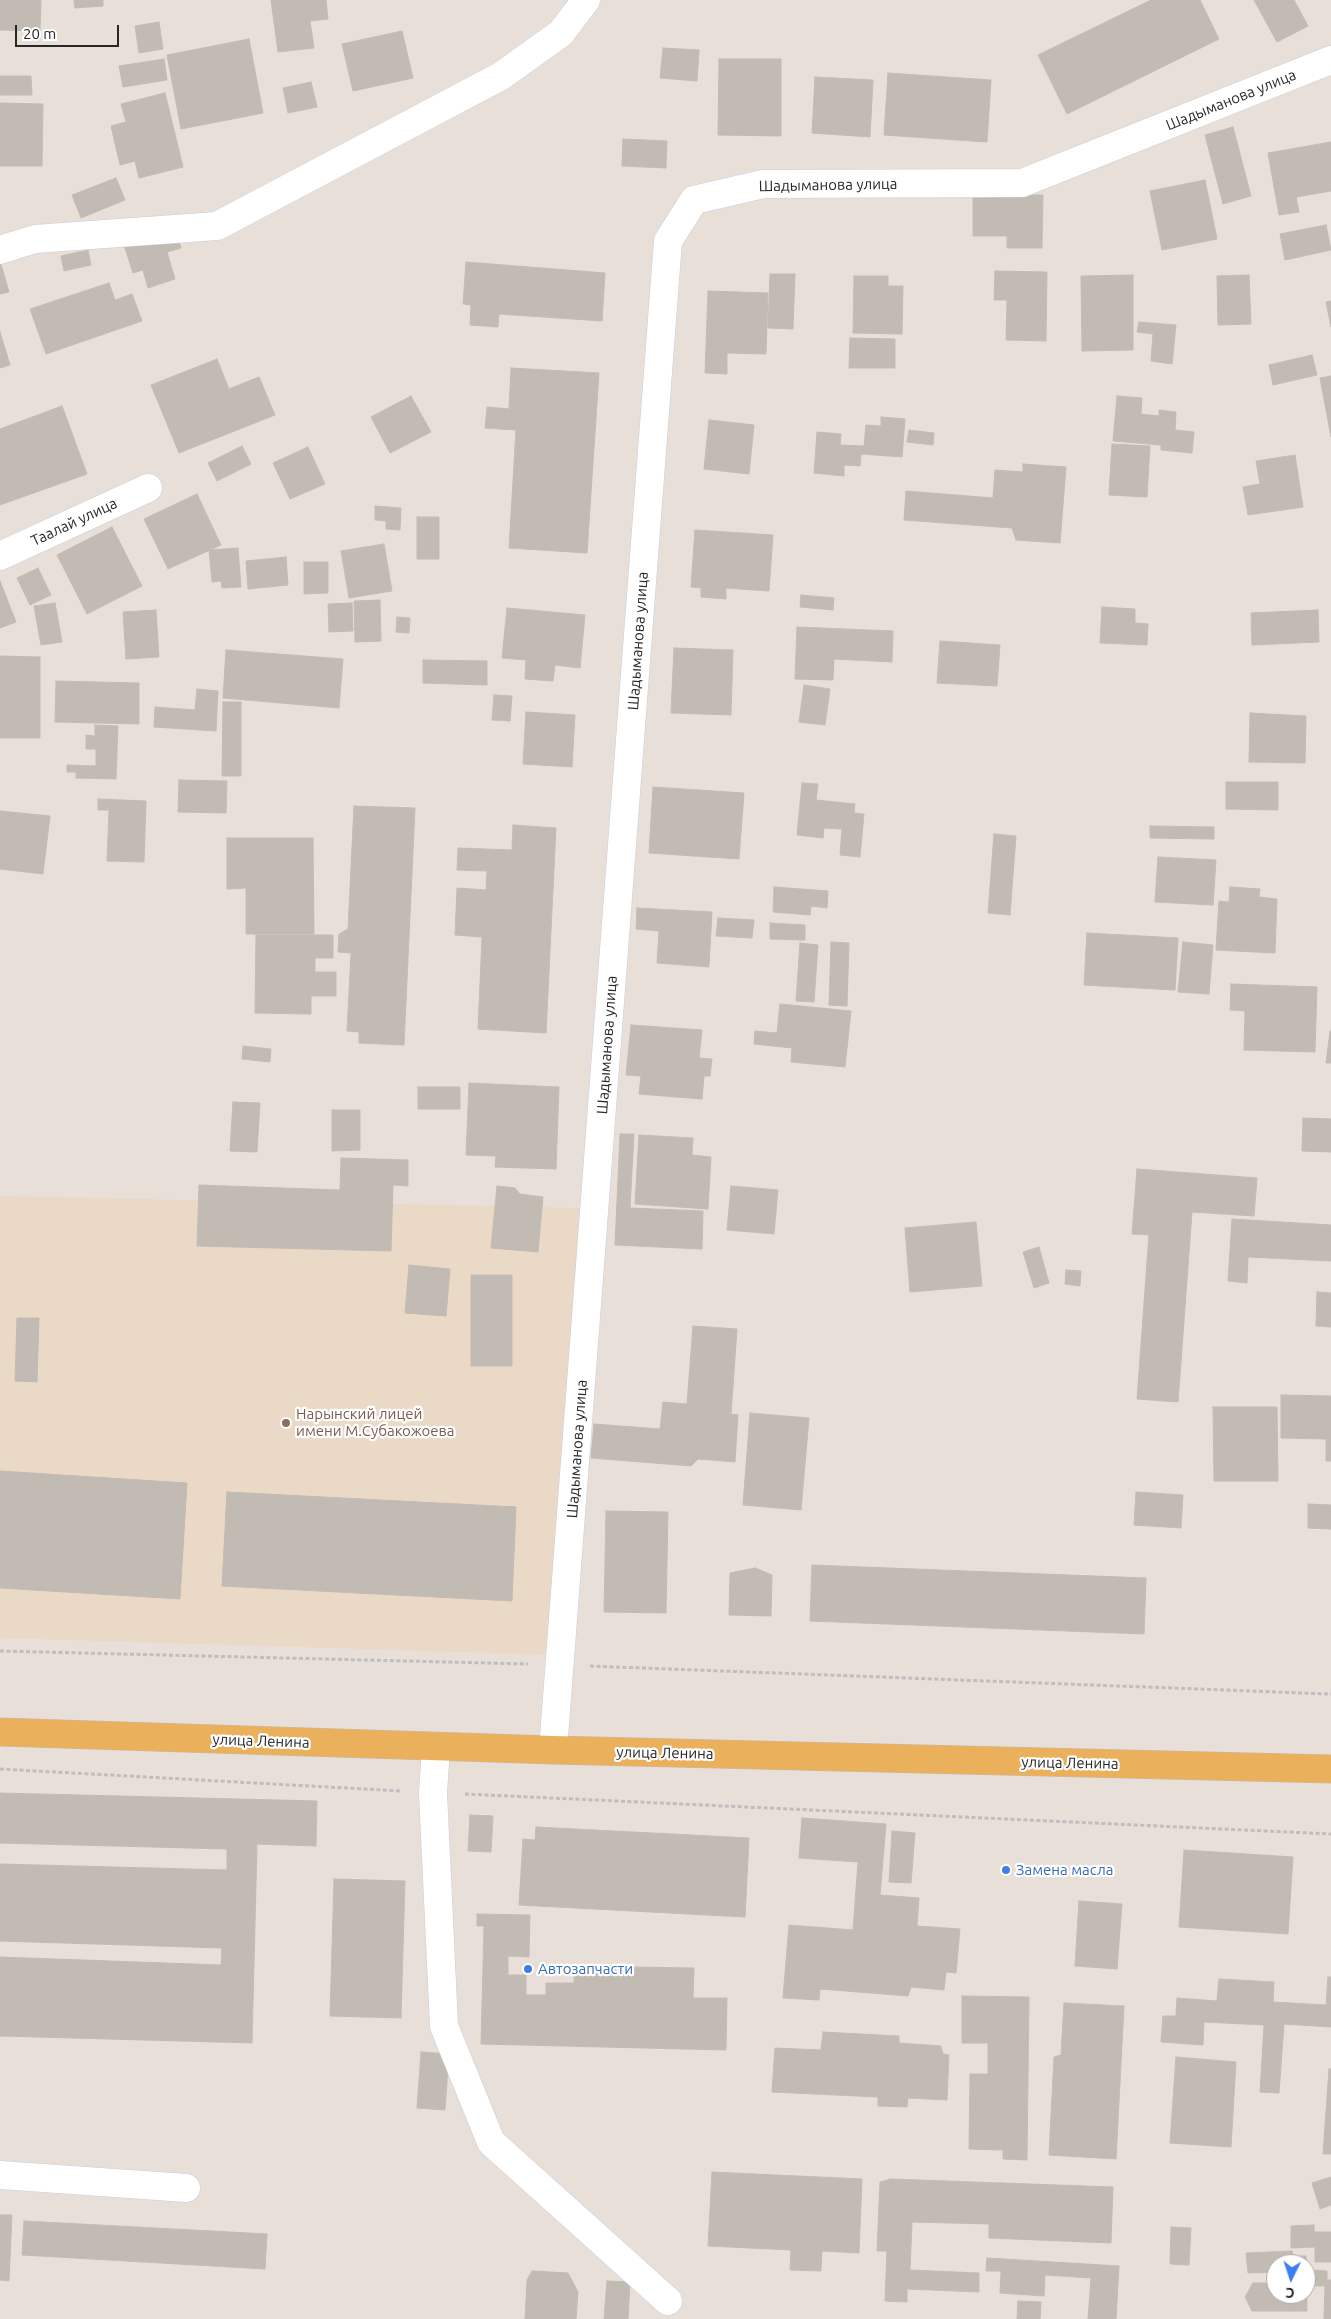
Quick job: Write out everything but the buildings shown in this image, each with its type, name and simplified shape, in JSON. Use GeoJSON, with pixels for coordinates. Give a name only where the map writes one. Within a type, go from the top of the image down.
{"type":"FeatureCollection","features":[{"type":"Feature","properties":{"kind":"main road","name":"улица Ленина"},"geometry":{"type":"LineString","coordinates":[[0,1732],[553,1750],[1331,1769]]}},
{"type":"Feature","properties":{"kind":"street"},"geometry":{"type":"LineString","coordinates":[[0,250],[35,239],[217,226],[501,76],[561,33],[586,0]]}},
{"type":"Feature","properties":{"kind":"street","name":"Шадыманова улица"},"geometry":{"type":"LineString","coordinates":[[553,1750],[668,241],[694,200],[764,184],[1022,183],[1331,60]]}},
{"type":"Feature","properties":{"kind":"street","name":"Таалай улица"},"geometry":{"type":"LineString","coordinates":[[0,556],[148,488]]}},
{"type":"Feature","properties":{"kind":"street"},"geometry":{"type":"LineString","coordinates":[[436,1746],[433,1793],[444,2026],[491,2142],[668,2301]]}},
{"type":"Feature","properties":{"kind":"street"},"geometry":{"type":"LineString","coordinates":[[0,2175],[186,2188]]}},
{"type":"Feature","properties":{"kind":"path"},"geometry":{"type":"LineString","coordinates":[[0,1651],[560,1665],[1331,1694]]}},
{"type":"Feature","properties":{"kind":"path"},"geometry":{"type":"LineString","coordinates":[[0,1769],[433,1793],[1331,1834]]}},
{"type":"Feature","properties":{"kind":"shaded area","name":"Нарынский лицей имени М.Субакожоева"},"geometry":{"type":"Polygon","coordinates":[[[0,1196],[587,1208],[558,1655],[0,1638],[0,1196]]]}},
{"type":"Feature","properties":{"kind":"place","name":"Нарынский лицей имени М.Субакожоева"},"geometry":{"type":"Point","coordinates":[286,1423]}},
{"type":"Feature","properties":{"kind":"place","name":"Замена масла"},"geometry":{"type":"Point","coordinates":[1006,1870]}},
{"type":"Feature","properties":{"kind":"place","name":"Автозапчасти"},"geometry":{"type":"Point","coordinates":[528,1969]}}]}
